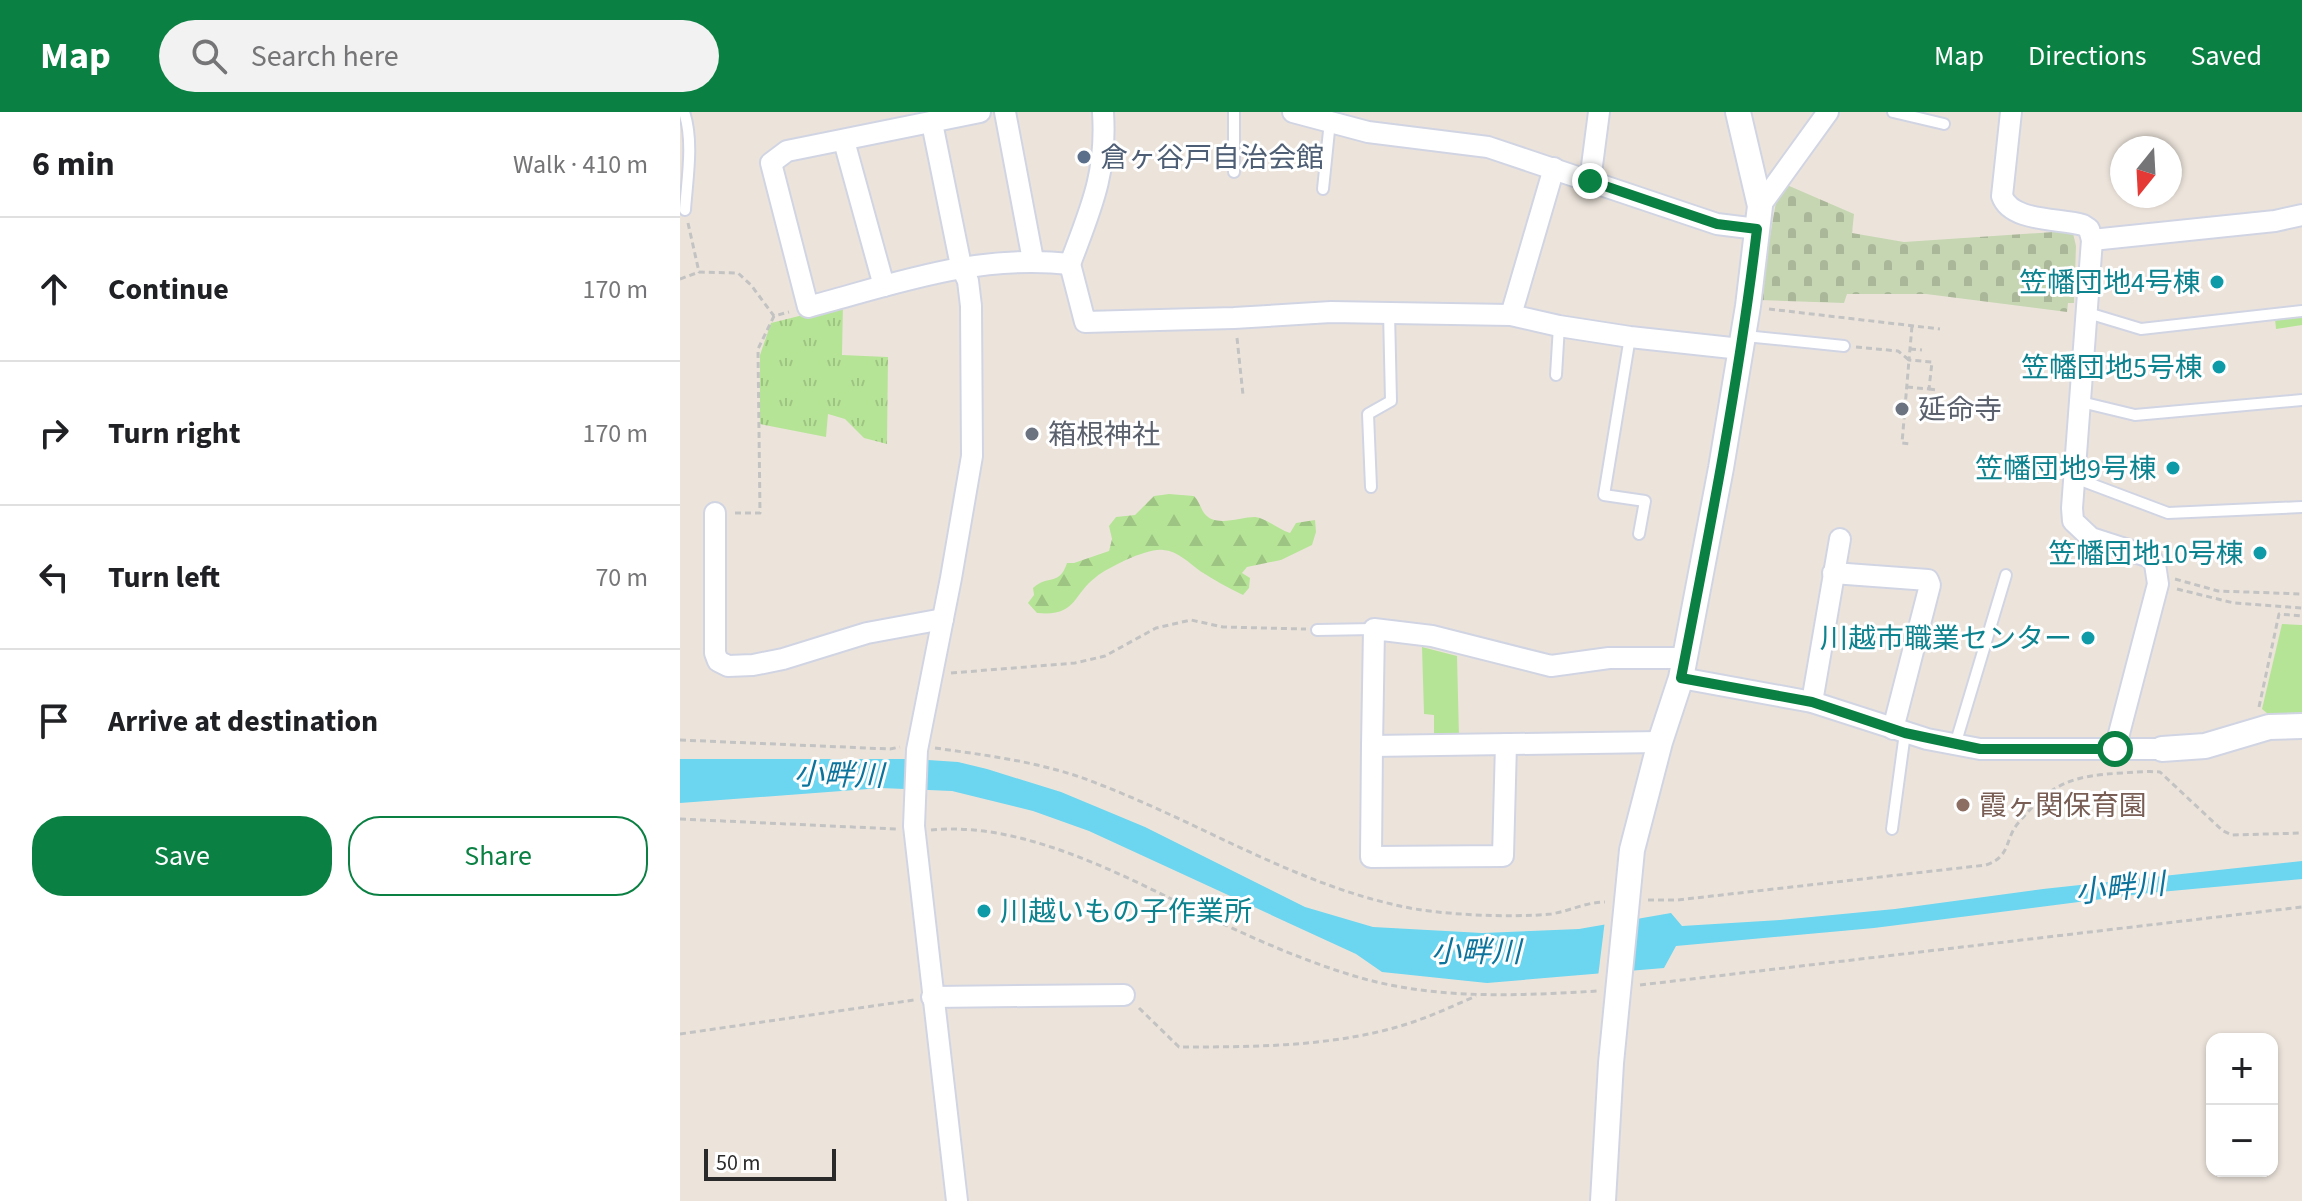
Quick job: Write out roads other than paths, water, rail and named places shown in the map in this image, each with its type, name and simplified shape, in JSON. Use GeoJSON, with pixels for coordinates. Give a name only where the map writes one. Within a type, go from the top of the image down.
{"type":"FeatureCollection","features":[{"type":"Feature","properties":{"kind":"street"},"geometry":{"type":"LineString","coordinates":[[980,112],[787,151],[771,163],[808,307],[961,266],[1033,260],[1070,264]]}},
{"type":"Feature","properties":{"kind":"street"},"geometry":{"type":"LineString","coordinates":[[1005,112],[1033,260]]}},
{"type":"Feature","properties":{"kind":"street"},"geometry":{"type":"LineString","coordinates":[[1103,112],[1099,184],[1070,264],[1085,322],[1331,312],[1511,315],[1630,337],[1742,342]]}},
{"type":"Feature","properties":{"kind":"street"},"geometry":{"type":"LineString","coordinates":[[1293,112],[1368,132],[1488,147],[1717,224],[1758,218],[1828,112]]}},
{"type":"Feature","properties":{"kind":"street"},"geometry":{"type":"LineString","coordinates":[[1590,181],[1599,112]]}},
{"type":"Feature","properties":{"kind":"street"},"geometry":{"type":"LineString","coordinates":[[1603,1201],[1618,986],[1632,850],[1683,668],[1748,306],[1758,218],[1738,112]]}},
{"type":"Feature","properties":{"kind":"street"},"geometry":{"type":"LineString","coordinates":[[2011,112],[2002,196],[2005,204],[2019,214],[2083,225],[2089,229],[2092,240],[2073,521],[2091,538],[2150,557],[2158,579],[2115,749]]}},
{"type":"Feature","properties":{"kind":"street"},"geometry":{"type":"LineString","coordinates":[[932,123],[971,306],[972,456],[917,747],[915,828],[957,1201]]}},
{"type":"Feature","properties":{"kind":"street"},"geometry":{"type":"LineString","coordinates":[[844,141],[884,286]]}},
{"type":"Feature","properties":{"kind":"street"},"geometry":{"type":"LineString","coordinates":[[1511,315],[1554,168]]}},
{"type":"Feature","properties":{"kind":"street"},"geometry":{"type":"LineString","coordinates":[[2092,240],[2275,221],[2302,215]]}},
{"type":"Feature","properties":{"kind":"street"},"geometry":{"type":"LineString","coordinates":[[715,513],[715,653],[718,661],[728,666],[783,659],[867,633],[943,619]]}},
{"type":"Feature","properties":{"kind":"street"},"geometry":{"type":"LineString","coordinates":[[1812,702],[1840,539]]}},
{"type":"Feature","properties":{"kind":"street"},"geometry":{"type":"LineString","coordinates":[[1833,573],[1928,580],[1930,585],[1899,731]]}},
{"type":"Feature","properties":{"kind":"street"},"geometry":{"type":"LineString","coordinates":[[1506,744],[1503,856],[1371,857],[1374,629],[1432,636],[1551,666],[1609,658],[1683,668],[1812,702],[1899,731],[1955,745],[2002,750],[2186,749],[2222,743],[2254,730],[2302,726]]}},
{"type":"Feature","properties":{"kind":"street"},"geometry":{"type":"LineString","coordinates":[[1372,746],[1660,742]]}},
{"type":"Feature","properties":{"kind":"street"},"geometry":{"type":"LineString","coordinates":[[932,997],[1124,995]]}},
{"type":"Feature","properties":{"kind":"lane"},"geometry":{"type":"LineString","coordinates":[[684,112],[688,162],[685,210]]}},
{"type":"Feature","properties":{"kind":"lane"},"geometry":{"type":"LineString","coordinates":[[1234,112],[1234,172]]}},
{"type":"Feature","properties":{"kind":"lane"},"geometry":{"type":"LineString","coordinates":[[1893,112],[1944,124]]}},
{"type":"Feature","properties":{"kind":"lane"},"geometry":{"type":"LineString","coordinates":[[1323,189],[1330,121]]}},
{"type":"Feature","properties":{"kind":"lane"},"geometry":{"type":"LineString","coordinates":[[2088,313],[2141,329],[2302,311]]}},
{"type":"Feature","properties":{"kind":"lane"},"geometry":{"type":"LineString","coordinates":[[1371,487],[1368,414],[1391,401],[1389,312]]}},
{"type":"Feature","properties":{"kind":"lane"},"geometry":{"type":"LineString","coordinates":[[1556,375],[1559,326]]}},
{"type":"Feature","properties":{"kind":"lane"},"geometry":{"type":"LineString","coordinates":[[1630,337],[1604,495],[1645,501],[1639,534]]}},
{"type":"Feature","properties":{"kind":"lane"},"geometry":{"type":"LineString","coordinates":[[1742,342],[1844,346]]}},
{"type":"Feature","properties":{"kind":"lane"},"geometry":{"type":"LineString","coordinates":[[2081,402],[2135,415],[2302,400]]}},
{"type":"Feature","properties":{"kind":"lane"},"geometry":{"type":"LineString","coordinates":[[2075,478],[2168,513],[2302,507]]}},
{"type":"Feature","properties":{"kind":"lane"},"geometry":{"type":"LineString","coordinates":[[1955,745],[2006,575]]}},
{"type":"Feature","properties":{"kind":"lane"},"geometry":{"type":"LineString","coordinates":[[1317,630],[1374,629]]}},
{"type":"Feature","properties":{"kind":"lane"},"geometry":{"type":"LineString","coordinates":[[1892,829],[1899,731]]}},
{"type":"Feature","properties":{"kind":"water","name":"小畔川"},"geometry":{"type":"Polygon","coordinates":[[[680,759],[913,759],[958,762],[987,769],[1061,792],[1145,827],[1305,907],[1373,927],[1482,933],[1579,929],[1671,913],[1682,926],[1780,920],[2302,861],[2302,879],[2149,893],[1874,928],[1676,946],[1664,968],[1487,983],[1382,972],[1356,954],[1089,831],[1033,811],[952,791],[881,788],[680,803],[680,759]]]}},
{"type":"Feature","properties":{"kind":"place","name":"倉ヶ谷戸自治会館"},"geometry":{"type":"Point","coordinates":[1084,157]}},
{"type":"Feature","properties":{"kind":"place","name":"笠幡団地4号棟"},"geometry":{"type":"Point","coordinates":[2217,282]}},
{"type":"Feature","properties":{"kind":"place","name":"笠幡団地5号棟"},"geometry":{"type":"Point","coordinates":[2219,367]}},
{"type":"Feature","properties":{"kind":"place","name":"延命寺"},"geometry":{"type":"Point","coordinates":[1902,409]}},
{"type":"Feature","properties":{"kind":"place","name":"箱根神社"},"geometry":{"type":"Point","coordinates":[1032,434]}},
{"type":"Feature","properties":{"kind":"place","name":"笠幡団地9号棟"},"geometry":{"type":"Point","coordinates":[2173,468]}},
{"type":"Feature","properties":{"kind":"place","name":"笠幡団地10号棟"},"geometry":{"type":"Point","coordinates":[2260,553]}},
{"type":"Feature","properties":{"kind":"place","name":"川越市職業センター"},"geometry":{"type":"Point","coordinates":[2088,638]}},
{"type":"Feature","properties":{"kind":"place","name":"霞ヶ関保育園"},"geometry":{"type":"Point","coordinates":[1963,805]}},
{"type":"Feature","properties":{"kind":"place","name":"川越いもの子作業所"},"geometry":{"type":"Point","coordinates":[984,911]}}]}
